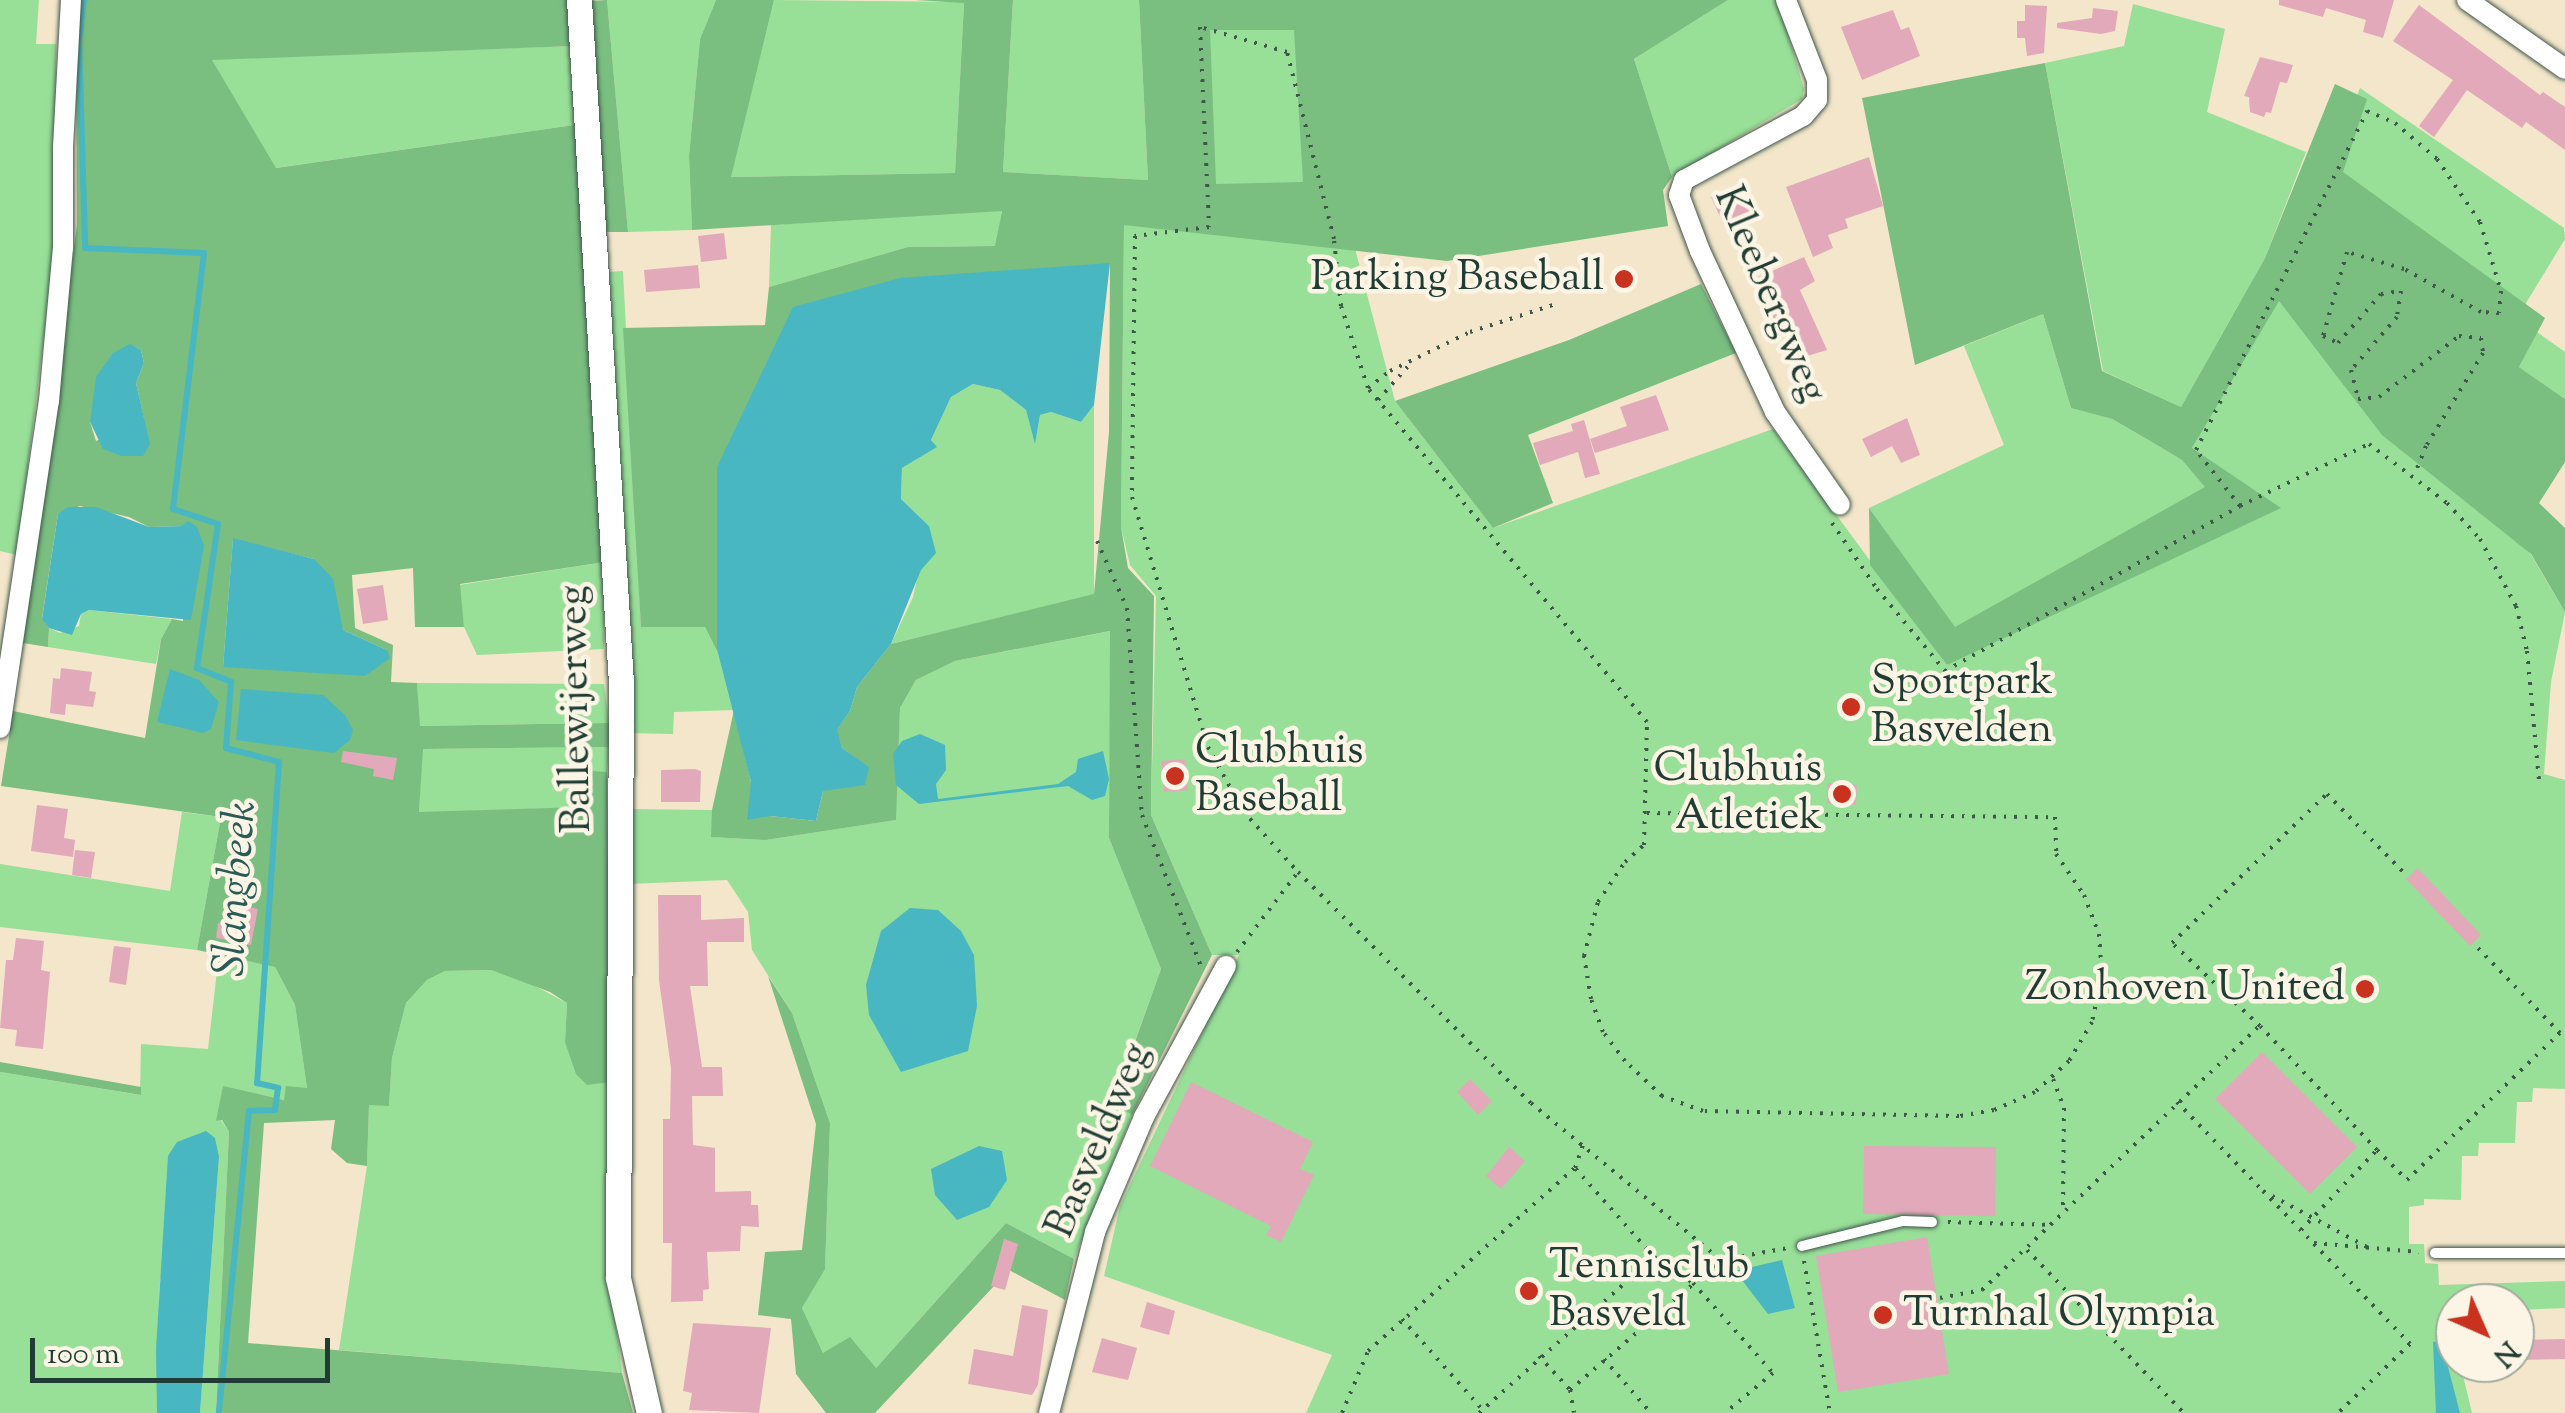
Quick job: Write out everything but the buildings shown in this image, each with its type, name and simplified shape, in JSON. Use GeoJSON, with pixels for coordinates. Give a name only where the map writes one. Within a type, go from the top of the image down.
{"type":"FeatureCollection","features":[{"type":"Feature","properties":{"kind":"street"},"geometry":{"type":"LineString","coordinates":[[0,728],[52,366],[64,248],[62,147],[71,0]]}},
{"type":"Feature","properties":{"kind":"street","name":"Ballewijerweg"},"geometry":{"type":"LineString","coordinates":[[579,0],[620,682],[618,1278],[649,1413]]}},
{"type":"Feature","properties":{"kind":"street","name":"Kleebergweg"},"geometry":{"type":"LineString","coordinates":[[1786,0],[1816,80],[1817,100],[1803,116],[1684,180],[1678,195],[1775,412],[1831,508]]}},
{"type":"Feature","properties":{"kind":"street"},"geometry":{"type":"LineString","coordinates":[[2467,0],[2565,69]]}},
{"type":"Feature","properties":{"kind":"street","name":"Basveldweg"},"geometry":{"type":"LineString","coordinates":[[1049,1413],[1095,1232],[1144,1117],[1210,989],[1226,966]]}},
{"type":"Feature","properties":{"kind":"lane"},"geometry":{"type":"LineString","coordinates":[[1802,1246],[1903,1221],[1932,1222]]}},
{"type":"Feature","properties":{"kind":"lane"},"geometry":{"type":"LineString","coordinates":[[2429,1253],[2565,1253]]}},
{"type":"Feature","properties":{"kind":"path"},"geometry":{"type":"LineString","coordinates":[[1646,813],[2055,817],[2056,854],[2093,914],[2102,976],[2092,1022],[2053,1079],[2014,1104],[1959,1116],[1703,1111],[1662,1096],[1625,1062],[1603,1032],[1591,999],[1584,956],[1598,902],[1617,872],[1644,844],[1647,722],[1368,388],[1341,306],[1334,239],[1287,52],[1200,28],[1209,227],[1134,236],[1132,496],[1208,747],[1243,811],[1298,872],[1531,1103],[1721,1260]]}},
{"type":"Feature","properties":{"kind":"path"},"geometry":{"type":"LineString","coordinates":[[2240,506],[2196,450],[2367,111],[2395,123],[2437,159],[2480,222],[2501,291],[2498,313],[2481,312],[2404,269],[2347,252],[2322,336],[2338,343],[2381,294],[2401,291],[2398,317],[2351,370],[2358,400],[2379,397],[2458,336],[2482,338],[2483,353],[2426,446],[2414,475]]}},
{"type":"Feature","properties":{"kind":"path"},"geometry":{"type":"LineString","coordinates":[[1368,388],[1470,332],[1559,302]]}},
{"type":"Feature","properties":{"kind":"path"},"geometry":{"type":"LineString","coordinates":[[1378,400],[1413,360]]}},
{"type":"Feature","properties":{"kind":"path"},"geometry":{"type":"LineString","coordinates":[[1831,508],[1877,589],[1945,671],[2240,506],[2369,444],[2414,475],[2480,539],[2516,606],[2527,651],[2539,780]]}},
{"type":"Feature","properties":{"kind":"path"},"geometry":{"type":"LineString","coordinates":[[1097,541],[1126,608],[1142,816],[1210,989]]}},
{"type":"Feature","properties":{"kind":"path"},"geometry":{"type":"LineString","coordinates":[[2406,875],[2327,794],[2172,943],[2260,1026],[2407,1180],[2560,1033],[2476,946]]}},
{"type":"Feature","properties":{"kind":"path"},"geometry":{"type":"LineString","coordinates":[[1226,966],[1298,872]]}},
{"type":"Feature","properties":{"kind":"path"},"geometry":{"type":"LineString","coordinates":[[1940,1298],[1982,1290],[2260,1026]]}},
{"type":"Feature","properties":{"kind":"path"},"geometry":{"type":"LineString","coordinates":[[2053,1079],[2064,1108],[2063,1215]]}},
{"type":"Feature","properties":{"kind":"path"},"geometry":{"type":"LineString","coordinates":[[2177,1102],[2410,1344],[2338,1413]]}},
{"type":"Feature","properties":{"kind":"path"},"geometry":{"type":"LineString","coordinates":[[1342,1413],[1368,1351],[1576,1168],[1583,1145]]}},
{"type":"Feature","properties":{"kind":"path"},"geometry":{"type":"LineString","coordinates":[[2301,1230],[2377,1150]]}},
{"type":"Feature","properties":{"kind":"path"},"geometry":{"type":"LineString","coordinates":[[1576,1168],[1654,1257],[1693,1283],[1773,1373],[1725,1413]]}},
{"type":"Feature","properties":{"kind":"path"},"geometry":{"type":"LineString","coordinates":[[2263,1191],[2367,1248]]}},
{"type":"Feature","properties":{"kind":"path"},"geometry":{"type":"LineString","coordinates":[[1932,1222],[2053,1225]]}},
{"type":"Feature","properties":{"kind":"path"},"geometry":{"type":"LineString","coordinates":[[2314,1243],[2429,1253]]}},
{"type":"Feature","properties":{"kind":"path"},"geometry":{"type":"LineString","coordinates":[[1570,1390],[1721,1260],[1802,1246],[1830,1413]]}},
{"type":"Feature","properties":{"kind":"path"},"geometry":{"type":"LineString","coordinates":[[2026,1250],[2184,1413]]}},
{"type":"Feature","properties":{"kind":"path"},"geometry":{"type":"LineString","coordinates":[[1402,1320],[1480,1410],[1654,1257]]}},
{"type":"Feature","properties":{"kind":"path"},"geometry":{"type":"LineString","coordinates":[[1539,1356],[1570,1390],[1574,1413]]}},
{"type":"Feature","properties":{"kind":"path"},"geometry":{"type":"LineString","coordinates":[[1604,1360],[1651,1413]]}},
{"type":"Feature","properties":{"kind":"green space"},"geometry":{"type":"Polygon","coordinates":[[[0,0],[39,0],[36,44],[56,44],[55,246],[17,555],[0,551],[0,0]]]}},
{"type":"Feature","properties":{"kind":"green space"},"geometry":{"type":"Polygon","coordinates":[[[83,0],[568,0],[574,46],[212,60],[276,168],[581,124],[605,562],[460,584],[464,627],[415,627],[413,568],[352,575],[355,628],[393,645],[391,682],[417,683],[420,726],[609,723],[609,747],[423,749],[419,812],[581,807],[582,770],[607,772],[610,1082],[587,1085],[576,1074],[565,1042],[567,1003],[550,992],[491,970],[445,971],[427,980],[406,1003],[392,1058],[389,1106],[369,1105],[367,1166],[347,1163],[331,1149],[335,1120],[264,1123],[248,1343],[622,1373],[633,1413],[216,1413],[229,1132],[222,1120],[216,1121],[223,1086],[284,1100],[286,1086],[307,1088],[295,1005],[275,967],[197,950],[221,817],[1,786],[13,711],[145,738],[161,639],[172,619],[183,621],[182,526],[149,527],[129,517],[80,506],[58,514],[42,618],[49,628],[48,647],[23,643],[77,224],[76,62],[83,0]],[[131,345],[90,422],[96,441],[144,419],[136,383],[144,363],[141,350],[131,345]],[[233,539],[223,667],[387,650],[343,630],[314,559],[233,539]]]}},
{"type":"Feature","properties":{"kind":"green space"},"geometry":{"type":"Polygon","coordinates":[[[607,0],[716,0],[700,39],[689,156],[692,230],[628,232],[607,0]]]}},
{"type":"Feature","properties":{"kind":"green space"},"geometry":{"type":"Polygon","coordinates":[[[607,0],[628,232],[605,232],[589,1],[607,0]]]}},
{"type":"Feature","properties":{"kind":"green space"},"geometry":{"type":"Polygon","coordinates":[[[716,0],[774,0],[731,177],[955,173],[964,3],[915,0],[1013,0],[1003,172],[1148,180],[1139,0],[1728,0],[1634,59],[1672,177],[1663,190],[1668,226],[1447,261],[1124,225],[1121,527],[1128,568],[1154,596],[1151,815],[1212,955],[1132,1115],[1113,1103],[1161,969],[1109,838],[1110,631],[955,661],[916,680],[900,708],[896,820],[766,840],[711,837],[712,810],[734,710],[751,782],[770,816],[816,821],[823,791],[868,767],[842,748],[836,731],[850,711],[857,687],[891,644],[1094,594],[1109,432],[1110,263],[717,467],[717,649],[723,663],[705,627],[641,627],[623,328],[765,325],[769,287],[908,247],[995,246],[1002,211],[692,230],[689,156],[700,39],[716,0]],[[1210,30],[1216,184],[1303,182],[1294,30],[1210,30]]]}},
{"type":"Feature","properties":{"kind":"green space"},"geometry":{"type":"Polygon","coordinates":[[[774,0],[964,2],[955,173],[730,177],[774,0]]]}},
{"type":"Feature","properties":{"kind":"green space"},"geometry":{"type":"Polygon","coordinates":[[[1013,0],[1139,0],[1148,180],[1003,172],[1013,0]]]}},
{"type":"Feature","properties":{"kind":"green space"},"geometry":{"type":"Polygon","coordinates":[[[1728,0],[1778,0],[1804,89],[1802,99],[1672,177],[1634,59],[1728,0]]]}},
{"type":"Feature","properties":{"kind":"green space"},"geometry":{"type":"Polygon","coordinates":[[[2133,4],[2225,29],[2207,112],[2306,152],[2265,258],[2181,407],[2103,371],[2045,63],[2124,46],[2133,4]]]}},
{"type":"Feature","properties":{"kind":"green space","name":"Sportpark Basvelden"},"geometry":{"type":"Polygon","coordinates":[[[1168,8],[1296,24],[1395,401],[1493,528],[1773,429],[1947,665],[2218,504],[2192,448],[2276,296],[2360,88],[2564,228],[2565,239],[2441,443],[2531,555],[2565,612],[2551,682],[2544,774],[2565,780],[2565,1089],[2533,1088],[2532,1102],[2517,1102],[2515,1143],[2479,1143],[2478,1156],[2462,1156],[2461,1200],[2424,1199],[2424,1205],[2409,1207],[2409,1244],[2424,1244],[2425,1263],[2438,1264],[2435,1383],[2465,1383],[2472,1413],[1306,1413],[1332,1355],[1104,1276],[1120,1206],[1239,955],[1212,955],[1151,815],[1156,596],[1130,565],[1121,527],[1124,225],[1183,217],[1168,8]]]}},
{"type":"Feature","properties":{"kind":"green space"},"geometry":{"type":"Polygon","coordinates":[[[574,46],[581,124],[275,168],[211,59],[574,46]]]}},
{"type":"Feature","properties":{"kind":"green space"},"geometry":{"type":"Polygon","coordinates":[[[2045,63],[2102,371],[2181,407],[2265,258],[2335,84],[2367,99],[2343,172],[2545,318],[2519,367],[2565,399],[2565,462],[2539,503],[2565,528],[2565,612],[2531,554],[2382,435],[2279,301],[2192,448],[2281,508],[1947,665],[1870,565],[1869,508],[1955,627],[2205,487],[2182,460],[2145,438],[2112,419],[2071,408],[2043,314],[1915,365],[1862,98],[2045,63]]]}},
{"type":"Feature","properties":{"kind":"green space"},"geometry":{"type":"Polygon","coordinates":[[[1002,210],[996,246],[908,247],[769,287],[771,225],[1002,210]]]}},
{"type":"Feature","properties":{"kind":"green space"},"geometry":{"type":"Polygon","coordinates":[[[623,271],[641,626],[705,627],[723,663],[734,710],[674,712],[673,734],[629,733],[609,272],[623,271]]]}},
{"type":"Feature","properties":{"kind":"green space"},"geometry":{"type":"Polygon","coordinates":[[[1701,284],[1736,353],[1528,435],[1553,503],[1493,528],[1395,401],[1569,340],[1701,284]]]}},
{"type":"Feature","properties":{"kind":"green space"},"geometry":{"type":"Polygon","coordinates":[[[2043,314],[2071,408],[2112,419],[2145,438],[2182,460],[2206,487],[1955,628],[1869,508],[2004,445],[1964,346],[2043,314]]]}},
{"type":"Feature","properties":{"kind":"green space"},"geometry":{"type":"Polygon","coordinates":[[[2537,332],[2565,352],[2565,399],[2519,367],[2537,332]]]}},
{"type":"Feature","properties":{"kind":"green space"},"geometry":{"type":"Polygon","coordinates":[[[973,384],[1000,390],[1026,410],[1035,442],[1040,415],[1051,412],[1081,422],[1094,405],[1094,595],[891,644],[913,597],[929,526],[901,499],[902,468],[936,447],[931,440],[951,397],[973,384]]]}},
{"type":"Feature","properties":{"kind":"green space"},"geometry":{"type":"Polygon","coordinates":[[[605,562],[604,649],[477,655],[464,627],[459,585],[605,562]]]}},
{"type":"Feature","properties":{"kind":"green space"},"geometry":{"type":"Polygon","coordinates":[[[89,610],[172,619],[161,639],[156,664],[48,647],[49,628],[60,633],[79,626],[81,614],[89,610]]]}},
{"type":"Feature","properties":{"kind":"green space"},"geometry":{"type":"Polygon","coordinates":[[[1111,631],[1109,838],[1161,969],[1113,1102],[1132,1115],[1074,1259],[1006,1223],[876,1368],[823,1353],[802,1308],[825,1268],[830,1123],[792,1013],[752,950],[748,912],[727,880],[628,884],[628,809],[712,810],[712,837],[766,840],[895,820],[900,708],[916,680],[955,661],[1111,631]]]}},
{"type":"Feature","properties":{"kind":"green space"},"geometry":{"type":"Polygon","coordinates":[[[417,683],[604,684],[609,723],[419,726],[417,683]]]}},
{"type":"Feature","properties":{"kind":"green space"},"geometry":{"type":"Polygon","coordinates":[[[609,747],[607,772],[582,771],[582,807],[419,813],[422,749],[609,747]]]}},
{"type":"Feature","properties":{"kind":"green space"},"geometry":{"type":"Polygon","coordinates":[[[182,812],[221,817],[197,950],[0,927],[0,864],[170,891],[182,812]]]}},
{"type":"Feature","properties":{"kind":"green space"},"geometry":{"type":"Polygon","coordinates":[[[219,954],[275,967],[295,1005],[307,1088],[285,1100],[223,1087],[217,1121],[221,1120],[229,1132],[216,1413],[200,1413],[219,1157],[160,1280],[157,1413],[0,1413],[0,1072],[140,1095],[141,1044],[208,1049],[219,954]]]}},
{"type":"Feature","properties":{"kind":"green space"},"geometry":{"type":"Polygon","coordinates":[[[491,970],[518,977],[567,1003],[565,1042],[610,1082],[606,1250],[622,1373],[339,1350],[367,1166],[369,1104],[389,1105],[392,1058],[406,1003],[427,980],[445,971],[491,970]]]}},
{"type":"Feature","properties":{"kind":"green space"},"geometry":{"type":"Polygon","coordinates":[[[768,976],[792,1013],[830,1123],[825,1269],[802,1308],[823,1353],[850,1337],[876,1368],[1006,1223],[1074,1259],[1065,1300],[1009,1270],[875,1413],[826,1413],[796,1374],[791,1319],[758,1315],[765,1252],[802,1250],[816,1124],[768,976]]]}},
{"type":"Feature","properties":{"kind":"green space"},"geometry":{"type":"Polygon","coordinates":[[[0,1062],[141,1087],[141,1095],[0,1072],[0,1062]]]}},
{"type":"Feature","properties":{"kind":"green space","name":"Sportpark Basvelden"},"geometry":{"type":"Polygon","coordinates":[[[2565,1281],[2565,1308],[2535,1309],[2535,1283],[2502,1283],[2565,1281]]]}},
{"type":"Feature","properties":{"kind":"water"},"geometry":{"type":"Polygon","coordinates":[[[1110,263],[1094,405],[1081,422],[1051,412],[1040,415],[1035,444],[1026,410],[1000,390],[973,384],[951,397],[931,440],[937,447],[902,468],[901,499],[929,526],[936,553],[921,570],[891,644],[857,687],[850,711],[837,730],[842,748],[869,767],[865,785],[823,791],[816,821],[770,816],[747,820],[751,782],[717,649],[717,467],[793,307],[900,278],[1110,263]]]}},
{"type":"Feature","properties":{"kind":"water"},"geometry":{"type":"Polygon","coordinates":[[[130,344],[141,350],[144,363],[136,383],[150,444],[143,456],[122,456],[103,449],[90,422],[96,377],[113,353],[130,344]]]}},
{"type":"Feature","properties":{"kind":"water"},"geometry":{"type":"Polygon","coordinates":[[[68,507],[96,507],[149,527],[182,526],[188,521],[197,527],[204,546],[191,620],[89,610],[81,614],[72,635],[49,628],[42,619],[58,514],[68,507]]]}},
{"type":"Feature","properties":{"kind":"water"},"geometry":{"type":"Polygon","coordinates":[[[233,538],[314,559],[333,579],[343,630],[387,650],[390,658],[365,676],[223,667],[233,538]]]}},
{"type":"Feature","properties":{"kind":"water"},"geometry":{"type":"Polygon","coordinates":[[[170,669],[199,680],[219,702],[211,729],[203,733],[157,722],[170,669]]]}},
{"type":"Feature","properties":{"kind":"water"},"geometry":{"type":"Polygon","coordinates":[[[241,689],[323,695],[345,715],[353,730],[350,740],[334,753],[236,740],[241,689]]]}},
{"type":"Feature","properties":{"kind":"water"},"geometry":{"type":"Polygon","coordinates":[[[920,734],[945,745],[946,770],[936,784],[938,799],[1058,784],[1076,772],[1078,759],[1103,751],[1109,779],[1105,796],[1092,800],[1068,786],[919,804],[896,785],[893,754],[902,741],[920,734]]]}},
{"type":"Feature","properties":{"kind":"water"},"geometry":{"type":"Polygon","coordinates":[[[910,908],[938,910],[961,931],[974,955],[977,1006],[968,1051],[901,1072],[869,1015],[866,985],[881,931],[910,908]]]}},
{"type":"Feature","properties":{"kind":"water"},"geometry":{"type":"Polygon","coordinates":[[[206,1131],[215,1138],[219,1157],[200,1413],[157,1413],[156,1349],[168,1156],[177,1142],[206,1131]]]}},
{"type":"Feature","properties":{"kind":"water"},"geometry":{"type":"Polygon","coordinates":[[[979,1146],[1002,1151],[1007,1180],[989,1207],[957,1220],[935,1195],[931,1169],[979,1146]]]}},
{"type":"Feature","properties":{"kind":"water"},"geometry":{"type":"Polygon","coordinates":[[[1782,1260],[1795,1308],[1768,1314],[1735,1271],[1782,1260]]]}},
{"type":"Feature","properties":{"kind":"water"},"geometry":{"type":"Polygon","coordinates":[[[2433,1342],[2435,1383],[2452,1383],[2460,1413],[2436,1413],[2433,1342]]]}},
{"type":"Feature","properties":{"kind":"waterway","name":"Slangbeek"},"geometry":{"type":"LineString","coordinates":[[84,0],[79,40],[85,248],[204,253],[173,509],[218,524],[197,668],[231,682],[226,748],[279,762],[257,1083],[278,1088],[275,1110],[249,1111],[219,1413]]}},
{"type":"Feature","properties":{"kind":"place","name":"Parking Baseball"},"geometry":{"type":"Point","coordinates":[1624,279]}},
{"type":"Feature","properties":{"kind":"place","name":"Sportpark Basvelden"},"geometry":{"type":"Point","coordinates":[1851,707]}},
{"type":"Feature","properties":{"kind":"place","name":"Clubhuis Baseball"},"geometry":{"type":"Point","coordinates":[1175,776]}},
{"type":"Feature","properties":{"kind":"place","name":"Clubhuis Atletiek"},"geometry":{"type":"Point","coordinates":[1842,794]}},
{"type":"Feature","properties":{"kind":"place","name":"Zonhoven United"},"geometry":{"type":"Point","coordinates":[2365,989]}},
{"type":"Feature","properties":{"kind":"place","name":"Tennisclub Basveld"},"geometry":{"type":"Point","coordinates":[1529,1291]}},
{"type":"Feature","properties":{"kind":"place","name":"Turnhal Olympia"},"geometry":{"type":"Point","coordinates":[1883,1315]}}]}
